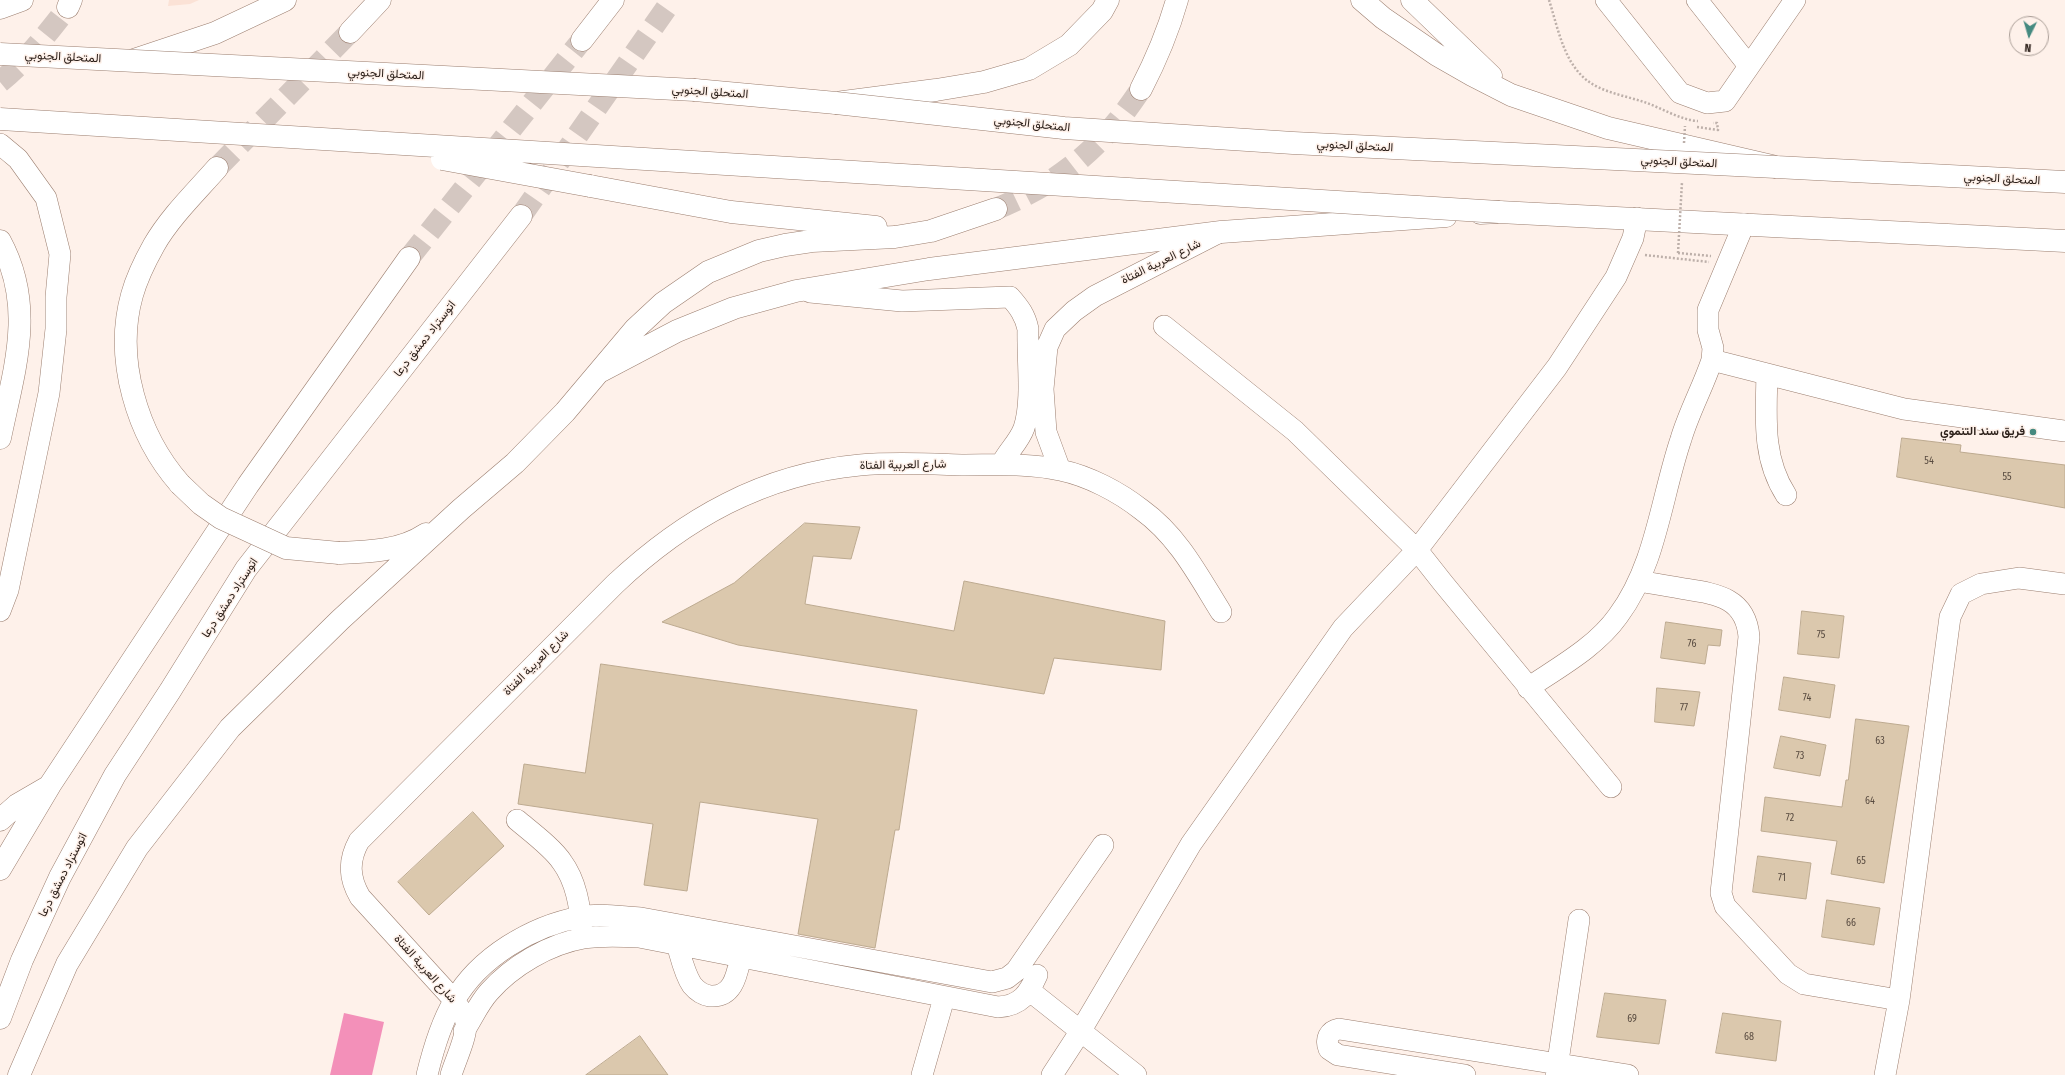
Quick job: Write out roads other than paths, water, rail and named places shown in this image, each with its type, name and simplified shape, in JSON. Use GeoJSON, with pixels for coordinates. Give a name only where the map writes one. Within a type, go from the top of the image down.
{"type":"FeatureCollection","features":[{"type":"Feature","properties":{"kind":"main road"},"geometry":{"type":"LineString","coordinates":[[0,8],[22,0]]}},
{"type":"Feature","properties":{"kind":"main road"},"geometry":{"type":"LineString","coordinates":[[134,60],[215,33],[285,0]]}},
{"type":"Feature","properties":{"kind":"main road"},"geometry":{"type":"LineString","coordinates":[[350,32],[380,0]]}},
{"type":"Feature","properties":{"kind":"main road"},"geometry":{"type":"LineString","coordinates":[[597,0],[582,40],[613,0]]}},
{"type":"Feature","properties":{"kind":"main road"},"geometry":{"type":"LineString","coordinates":[[836,103],[957,87],[984,82],[1029,69],[1069,45],[1102,11],[1108,0]]}},
{"type":"Feature","properties":{"kind":"main road"},"geometry":{"type":"LineString","coordinates":[[1141,90],[1161,48],[1176,0]]}},
{"type":"Feature","properties":{"kind":"main road"},"geometry":{"type":"LineString","coordinates":[[1362,0],[1383,18],[1437,55],[1511,94],[1608,128],[1776,167]]}},
{"type":"Feature","properties":{"kind":"main road"},"geometry":{"type":"LineString","coordinates":[[1412,0],[1511,94]]}},
{"type":"Feature","properties":{"kind":"main road","name":"المتحلق الجنوبي"},"geometry":{"type":"LineString","coordinates":[[0,54],[695,90],[836,103],[1064,128],[1293,142],[2065,182]]}},
{"type":"Feature","properties":{"kind":"main road"},"geometry":{"type":"LineString","coordinates":[[0,119],[366,143],[1499,212],[2065,241]]}},
{"type":"Feature","properties":{"kind":"main road"},"geometry":{"type":"LineString","coordinates":[[366,143],[437,159],[731,212],[875,227],[931,230]]}},
{"type":"Feature","properties":{"kind":"main road"},"geometry":{"type":"LineString","coordinates":[[217,168],[155,243],[139,274],[128,312],[127,357],[131,385],[139,415],[151,442],[165,466],[180,484],[201,504],[222,518],[286,548],[339,553],[376,552],[417,540],[461,509]]}},
{"type":"Feature","properties":{"kind":"main road"},"geometry":{"type":"LineString","coordinates":[[19,1075],[67,964],[137,848],[230,728],[340,620],[461,509],[515,463],[565,412],[635,329],[663,303],[696,279],[733,261],[785,245],[812,241],[895,237],[931,230],[996,209]]}},
{"type":"Feature","properties":{"kind":"main road"},"geometry":{"type":"LineString","coordinates":[[601,371],[677,331],[734,308],[796,291],[929,269],[1221,232],[1499,212]]}},
{"type":"Feature","properties":{"kind":"main road","name":"اتوستراد دمشق درعا"},"geometry":{"type":"LineString","coordinates":[[0,1018],[22,960],[60,877],[115,775],[246,568],[522,216]]}},
{"type":"Feature","properties":{"kind":"main road"},"geometry":{"type":"LineString","coordinates":[[0,240],[6,252],[16,283],[21,315],[18,346],[0,438]]}},
{"type":"Feature","properties":{"kind":"main road"},"geometry":{"type":"LineString","coordinates":[[0,869],[50,785],[248,484],[409,258]]}},
{"type":"Feature","properties":{"kind":"main road"},"geometry":{"type":"LineString","coordinates":[[0,820],[17,805],[50,785]]}},
{"type":"Feature","properties":{"kind":"street"},"geometry":{"type":"LineString","coordinates":[[1606,0],[1680,94],[1707,103],[1725,101],[1795,0]]}},
{"type":"Feature","properties":{"kind":"street"},"geometry":{"type":"LineString","coordinates":[[1697,0],[1749,66]]}},
{"type":"Feature","properties":{"kind":"street"},"geometry":{"type":"LineString","coordinates":[[0,144],[18,159],[46,198],[60,254],[56,297],[56,329],[49,393],[8,590],[0,611]]}},
{"type":"Feature","properties":{"kind":"street"},"geometry":{"type":"LineString","coordinates":[[1052,1075],[1080,1032],[1195,837],[1343,628],[1417,550],[1557,367],[1616,277],[1627,253],[1637,218]]}},
{"type":"Feature","properties":{"kind":"street"},"geometry":{"type":"LineString","coordinates":[[1528,688],[1585,649],[1618,618],[1639,581],[1648,557],[1680,440],[1712,360],[1713,348],[1708,330],[1708,310],[1744,224]]}},
{"type":"Feature","properties":{"kind":"street","name":"شارع العربية الفتاة"},"geometry":{"type":"LineString","coordinates":[[1001,465],[1020,436],[1024,427],[1047,347],[1055,329],[1074,310],[1117,283],[1221,232]]}},
{"type":"Feature","properties":{"kind":"street","name":"شارع العربية الفتاة"},"geometry":{"type":"LineString","coordinates":[[451,1075],[466,1022],[462,1012],[454,1000],[360,897],[354,887],[351,875],[353,852],[359,841],[615,584],[643,557],[675,533],[702,516],[744,495],[782,481],[820,471],[859,465],[898,463],[1001,465],[1060,470],[1046,432],[1035,389],[1026,320],[1022,312],[1010,297],[902,301],[796,291]]}},
{"type":"Feature","properties":{"kind":"street"},"geometry":{"type":"LineString","coordinates":[[1164,326],[1295,431],[1417,550],[1528,688],[1611,787]]}},
{"type":"Feature","properties":{"kind":"street"},"geometry":{"type":"LineString","coordinates":[[1712,360],[1904,408],[2019,426],[2065,430]]}},
{"type":"Feature","properties":{"kind":"street"},"geometry":{"type":"LineString","coordinates":[[1767,374],[1766,440],[1778,482],[1786,495]]}},
{"type":"Feature","properties":{"kind":"street"},"geometry":{"type":"LineString","coordinates":[[1060,470],[1109,489],[1149,515],[1183,550],[1221,612]]}},
{"type":"Feature","properties":{"kind":"street"},"geometry":{"type":"LineString","coordinates":[[1885,1075],[1899,1000],[1950,617],[1961,594],[1981,584],[2019,578],[2065,584]]}},
{"type":"Feature","properties":{"kind":"street"},"geometry":{"type":"LineString","coordinates":[[1639,581],[1715,593],[1732,603],[1740,611],[1748,623],[1749,636],[1721,892],[1725,906],[1788,974],[1804,984],[1899,1000]]}},
{"type":"Feature","properties":{"kind":"street"},"geometry":{"type":"LineString","coordinates":[[517,820],[562,861],[572,879],[581,917],[583,938]]}},
{"type":"Feature","properties":{"kind":"street"},"geometry":{"type":"LineString","coordinates":[[464,1031],[488,993],[507,975],[533,958],[557,946],[583,938],[608,936],[639,937],[677,944],[752,951],[977,981],[992,982],[1007,978],[1024,962],[1103,845]]}},
{"type":"Feature","properties":{"kind":"street"},"geometry":{"type":"LineString","coordinates":[[427,1075],[438,1036],[454,1000],[473,975],[500,952],[524,936],[551,925],[581,917],[609,916],[641,918],[752,951],[944,998],[1003,1007],[1025,997],[1034,983],[1080,1032],[1136,1075]]}},
{"type":"Feature","properties":{"kind":"street"},"geometry":{"type":"LineString","coordinates":[[1557,1069],[1579,920]]}},
{"type":"Feature","properties":{"kind":"street"},"geometry":{"type":"LineString","coordinates":[[677,944],[689,980],[698,992],[705,995],[720,995],[730,988],[752,951]]}},
{"type":"Feature","properties":{"kind":"street"},"geometry":{"type":"LineString","coordinates":[[922,1075],[944,998]]}},
{"type":"Feature","properties":{"kind":"street"},"geometry":{"type":"LineString","coordinates":[[1465,1075],[1338,1055],[1329,1049],[1327,1039],[1329,1034],[1339,1029],[1557,1069],[1628,1075]]}},
{"type":"Feature","properties":{"kind":"tunnel"},"geometry":{"type":"LineString","coordinates":[[521,216],[672,0]]}},
{"type":"Feature","properties":{"kind":"tunnel"},"geometry":{"type":"LineString","coordinates":[[0,82],[28,56],[68,7]]}},
{"type":"Feature","properties":{"kind":"tunnel"},"geometry":{"type":"LineString","coordinates":[[217,168],[350,32]]}},
{"type":"Feature","properties":{"kind":"tunnel"},"geometry":{"type":"LineString","coordinates":[[409,258],[582,40]]}},
{"type":"Feature","properties":{"kind":"tunnel"},"geometry":{"type":"LineString","coordinates":[[996,209],[1019,199],[1040,187],[1060,175],[1078,161],[1111,129],[1141,89]]}},
{"type":"Feature","properties":{"kind":"place","name":"فريق سند التنموي"},"geometry":{"type":"Point","coordinates":[2033,432]}}]}
